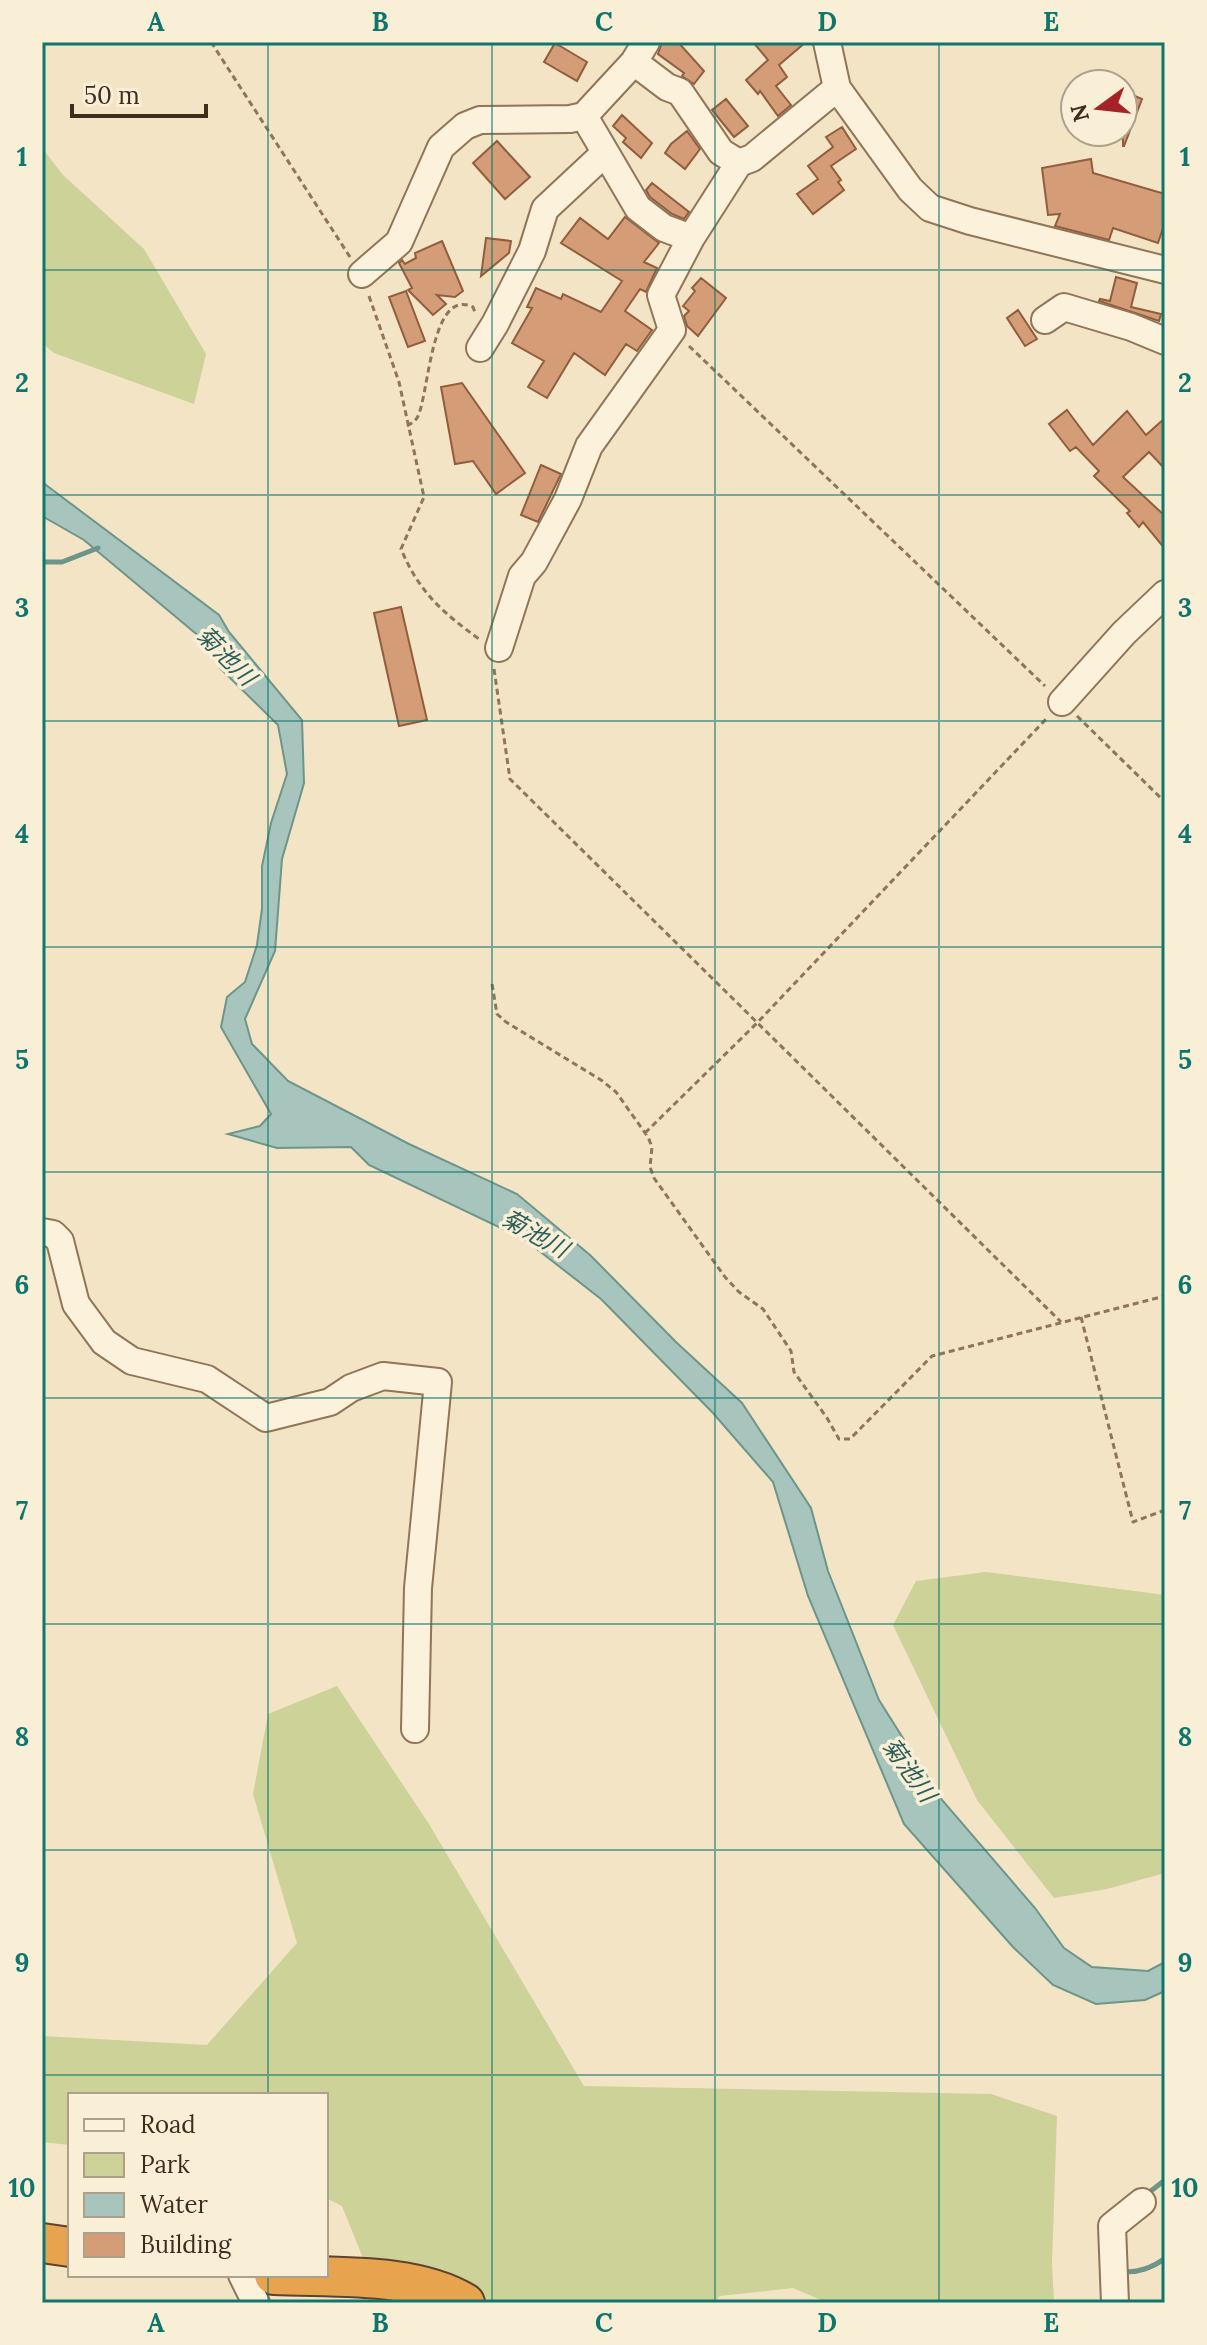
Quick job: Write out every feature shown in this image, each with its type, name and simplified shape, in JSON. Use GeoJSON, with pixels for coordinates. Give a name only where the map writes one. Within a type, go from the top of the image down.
{"type":"FeatureCollection","features":[{"type":"Feature","properties":{"kind":"highway"},"geometry":{"type":"LineString","coordinates":[[42,2243],[68,2247]]}},
{"type":"Feature","properties":{"kind":"highway"},"geometry":{"type":"LineString","coordinates":[[317,2277],[413,2284],[465,2303]]}},
{"type":"Feature","properties":{"kind":"street"},"geometry":{"type":"LineString","coordinates":[[827,42],[837,88],[910,189],[930,208],[1165,270]]}},
{"type":"Feature","properties":{"kind":"street"},"geometry":{"type":"LineString","coordinates":[[362,274],[399,242],[441,147],[465,126],[480,120],[570,119],[584,116],[640,52],[667,87],[680,92],[721,152],[739,163]]}},
{"type":"Feature","properties":{"kind":"street"},"geometry":{"type":"LineString","coordinates":[[499,648],[522,576],[534,562],[568,499],[589,446],[672,330],[661,295],[691,238],[739,163],[752,158],[837,88]]}},
{"type":"Feature","properties":{"kind":"street"},"geometry":{"type":"LineString","coordinates":[[584,116],[638,208],[664,228],[691,238]]}},
{"type":"Feature","properties":{"kind":"street"},"geometry":{"type":"LineString","coordinates":[[480,348],[532,251],[545,209],[605,153]]}},
{"type":"Feature","properties":{"kind":"street"},"geometry":{"type":"LineString","coordinates":[[1045,320],[1064,307],[1131,327],[1165,341]]}},
{"type":"Feature","properties":{"kind":"street"},"geometry":{"type":"LineString","coordinates":[[1062,702],[1124,633],[1165,594]]}},
{"type":"Feature","properties":{"kind":"street"},"geometry":{"type":"LineString","coordinates":[[42,1232],[53,1234],[60,1241],[76,1304],[104,1342],[132,1361],[207,1379],[266,1418],[330,1402],[351,1388],[383,1376],[438,1382],[418,1588],[415,1729]]}},
{"type":"Feature","properties":{"kind":"street"},"geometry":{"type":"LineString","coordinates":[[1115,2303],[1112,2226],[1142,2202]]}},
{"type":"Feature","properties":{"kind":"street"},"geometry":{"type":"LineString","coordinates":[[243,2277],[256,2303]]}},
{"type":"Feature","properties":{"kind":"path"},"geometry":{"type":"LineString","coordinates":[[211,42],[362,274],[399,382],[424,497],[401,549],[427,597],[486,644],[499,648],[493,674],[510,779],[1061,1322]]}},
{"type":"Feature","properties":{"kind":"path"},"geometry":{"type":"LineString","coordinates":[[407,426],[416,421],[421,408],[428,367],[446,314],[458,305],[473,307],[479,322],[474,347],[480,348]]}},
{"type":"Feature","properties":{"kind":"path"},"geometry":{"type":"LineString","coordinates":[[672,330],[1165,802]]}},
{"type":"Feature","properties":{"kind":"path"},"geometry":{"type":"LineString","coordinates":[[645,1133],[757,1023],[1062,702]]}},
{"type":"Feature","properties":{"kind":"path"},"geometry":{"type":"LineString","coordinates":[[492,984],[497,1014],[506,1022],[616,1092],[652,1147],[650,1167],[654,1178],[725,1277],[739,1292],[763,1309],[791,1351],[794,1372],[839,1439],[850,1439],[932,1356],[1165,1296]]}},
{"type":"Feature","properties":{"kind":"path"},"geometry":{"type":"LineString","coordinates":[[1081,1317],[1133,1522],[1165,1510]]}},
{"type":"Feature","properties":{"kind":"green space"},"geometry":{"type":"Polygon","coordinates":[[[42,148],[63,175],[144,249],[206,354],[194,404],[54,353],[42,343],[42,148]]]}},
{"type":"Feature","properties":{"kind":"green space"},"geometry":{"type":"Polygon","coordinates":[[[986,1572],[1165,1595],[1165,1873],[1107,1889],[1054,1898],[977,1800],[893,1625],[916,1581],[986,1572]]]}},
{"type":"Feature","properties":{"kind":"green space"},"geometry":{"type":"Polygon","coordinates":[[[337,1686],[429,1824],[584,2086],[991,2094],[1057,2116],[1052,2263],[1054,2303],[828,2303],[793,2288],[720,2296],[713,2303],[381,2303],[342,2206],[328,2199],[328,2093],[68,2093],[68,2145],[42,2142],[42,2036],[207,2045],[297,1943],[253,1794],[268,1714],[337,1686]]]}},
{"type":"Feature","properties":{"kind":"water","name":"菊池川"},"geometry":{"type":"Polygon","coordinates":[[[42,482],[219,615],[229,632],[302,720],[304,783],[282,859],[275,951],[245,1019],[252,1044],[288,1081],[409,1144],[517,1194],[590,1255],[742,1403],[811,1508],[828,1571],[879,1700],[942,1800],[1035,1908],[1064,1948],[1092,1967],[1148,1971],[1165,1962],[1165,1991],[1145,2000],[1096,2004],[1053,1985],[1013,1947],[904,1824],[808,1596],[773,1482],[713,1413],[601,1299],[524,1239],[369,1165],[351,1147],[277,1148],[228,1134],[260,1126],[271,1114],[221,1027],[227,997],[245,982],[257,945],[262,909],[262,866],[271,823],[287,774],[278,725],[220,668],[219,653],[84,540],[42,516],[42,482]]]}},
{"type":"Feature","properties":{"kind":"building"},"geometry":{"type":"Polygon","coordinates":[[[662,42],[678,42],[704,71],[694,84],[658,54],[662,42]]]}},
{"type":"Feature","properties":{"kind":"building"},"geometry":{"type":"Polygon","coordinates":[[[753,42],[806,42],[779,65],[787,77],[776,86],[791,105],[778,116],[760,91],[758,94],[746,80],[768,60],[753,42]]]}},
{"type":"Feature","properties":{"kind":"building"},"geometry":{"type":"Polygon","coordinates":[[[555,43],[587,62],[577,81],[544,62],[555,43]]]}},
{"type":"Feature","properties":{"kind":"building"},"geometry":{"type":"Polygon","coordinates":[[[726,99],[748,126],[734,137],[712,110],[726,99]]]}},
{"type":"Feature","properties":{"kind":"building"},"geometry":{"type":"Polygon","coordinates":[[[622,115],[652,143],[641,158],[623,142],[626,138],[613,126],[622,115]]]}},
{"type":"Feature","properties":{"kind":"building"},"geometry":{"type":"Polygon","coordinates":[[[842,127],[856,149],[831,166],[844,190],[813,214],[797,194],[818,179],[808,166],[833,147],[826,137],[842,127]]]}},
{"type":"Feature","properties":{"kind":"building"},"geometry":{"type":"Polygon","coordinates":[[[687,131],[700,149],[685,169],[665,153],[687,131]]]}},
{"type":"Feature","properties":{"kind":"building"},"geometry":{"type":"Polygon","coordinates":[[[497,141],[530,177],[505,199],[473,163],[497,141]]]}},
{"type":"Feature","properties":{"kind":"building"},"geometry":{"type":"Polygon","coordinates":[[[1091,159],[1093,173],[1165,194],[1165,222],[1158,243],[1113,228],[1109,240],[1055,226],[1060,214],[1048,215],[1042,168],[1091,159]]]}},
{"type":"Feature","properties":{"kind":"building"},"geometry":{"type":"Polygon","coordinates":[[[652,183],[689,212],[684,219],[650,197],[646,190],[652,183]]]}},
{"type":"Feature","properties":{"kind":"building"},"geometry":{"type":"Polygon","coordinates":[[[625,217],[659,243],[644,262],[657,268],[646,292],[640,289],[625,311],[652,330],[637,351],[626,344],[605,375],[574,353],[547,398],[528,387],[544,361],[512,343],[532,308],[527,307],[536,288],[561,299],[563,294],[601,312],[622,281],[561,243],[580,218],[608,239],[625,217]]]}},
{"type":"Feature","properties":{"kind":"building"},"geometry":{"type":"Polygon","coordinates":[[[486,238],[511,241],[509,253],[481,276],[486,238]]]}},
{"type":"Feature","properties":{"kind":"building"},"geometry":{"type":"Polygon","coordinates":[[[442,241],[463,291],[455,297],[437,295],[446,304],[433,315],[408,290],[412,288],[399,263],[402,260],[405,264],[416,258],[415,253],[442,241]]]}},
{"type":"Feature","properties":{"kind":"building"},"geometry":{"type":"Polygon","coordinates":[[[1116,277],[1137,283],[1131,307],[1161,314],[1159,321],[1099,301],[1110,301],[1116,277]]]}},
{"type":"Feature","properties":{"kind":"building"},"geometry":{"type":"Polygon","coordinates":[[[701,278],[726,298],[698,336],[687,326],[684,316],[689,311],[683,306],[701,278]]]}},
{"type":"Feature","properties":{"kind":"building"},"geometry":{"type":"Polygon","coordinates":[[[406,291],[425,341],[408,347],[389,297],[406,291]]]}},
{"type":"Feature","properties":{"kind":"building"},"geometry":{"type":"Polygon","coordinates":[[[1018,310],[1037,339],[1025,346],[1007,318],[1018,310]]]}},
{"type":"Feature","properties":{"kind":"building"},"geometry":{"type":"Polygon","coordinates":[[[462,383],[525,473],[496,494],[473,461],[455,464],[441,387],[462,383]]]}},
{"type":"Feature","properties":{"kind":"building"},"geometry":{"type":"Polygon","coordinates":[[[1067,410],[1093,445],[1127,411],[1146,435],[1165,418],[1165,469],[1149,452],[1123,477],[1165,516],[1165,549],[1143,522],[1139,527],[1127,513],[1130,511],[1094,476],[1099,471],[1076,447],[1070,451],[1049,424],[1067,410]]]}},
{"type":"Feature","properties":{"kind":"building"},"geometry":{"type":"Polygon","coordinates":[[[541,465],[561,474],[538,522],[521,515],[541,465]]]}},
{"type":"Feature","properties":{"kind":"building"},"geometry":{"type":"Polygon","coordinates":[[[401,607],[427,720],[399,726],[374,613],[401,607]]]}},
{"type":"Feature","properties":{"kind":"waterway"},"geometry":{"type":"LineString","coordinates":[[42,562],[62,562],[98,548]]}},
{"type":"Feature","properties":{"kind":"waterway"},"geometry":{"type":"LineString","coordinates":[[1147,2194],[1165,2180]]}},
{"type":"Feature","properties":{"kind":"waterway"},"geometry":{"type":"LineString","coordinates":[[1122,2271],[1145,2269],[1165,2258]]}}]}
